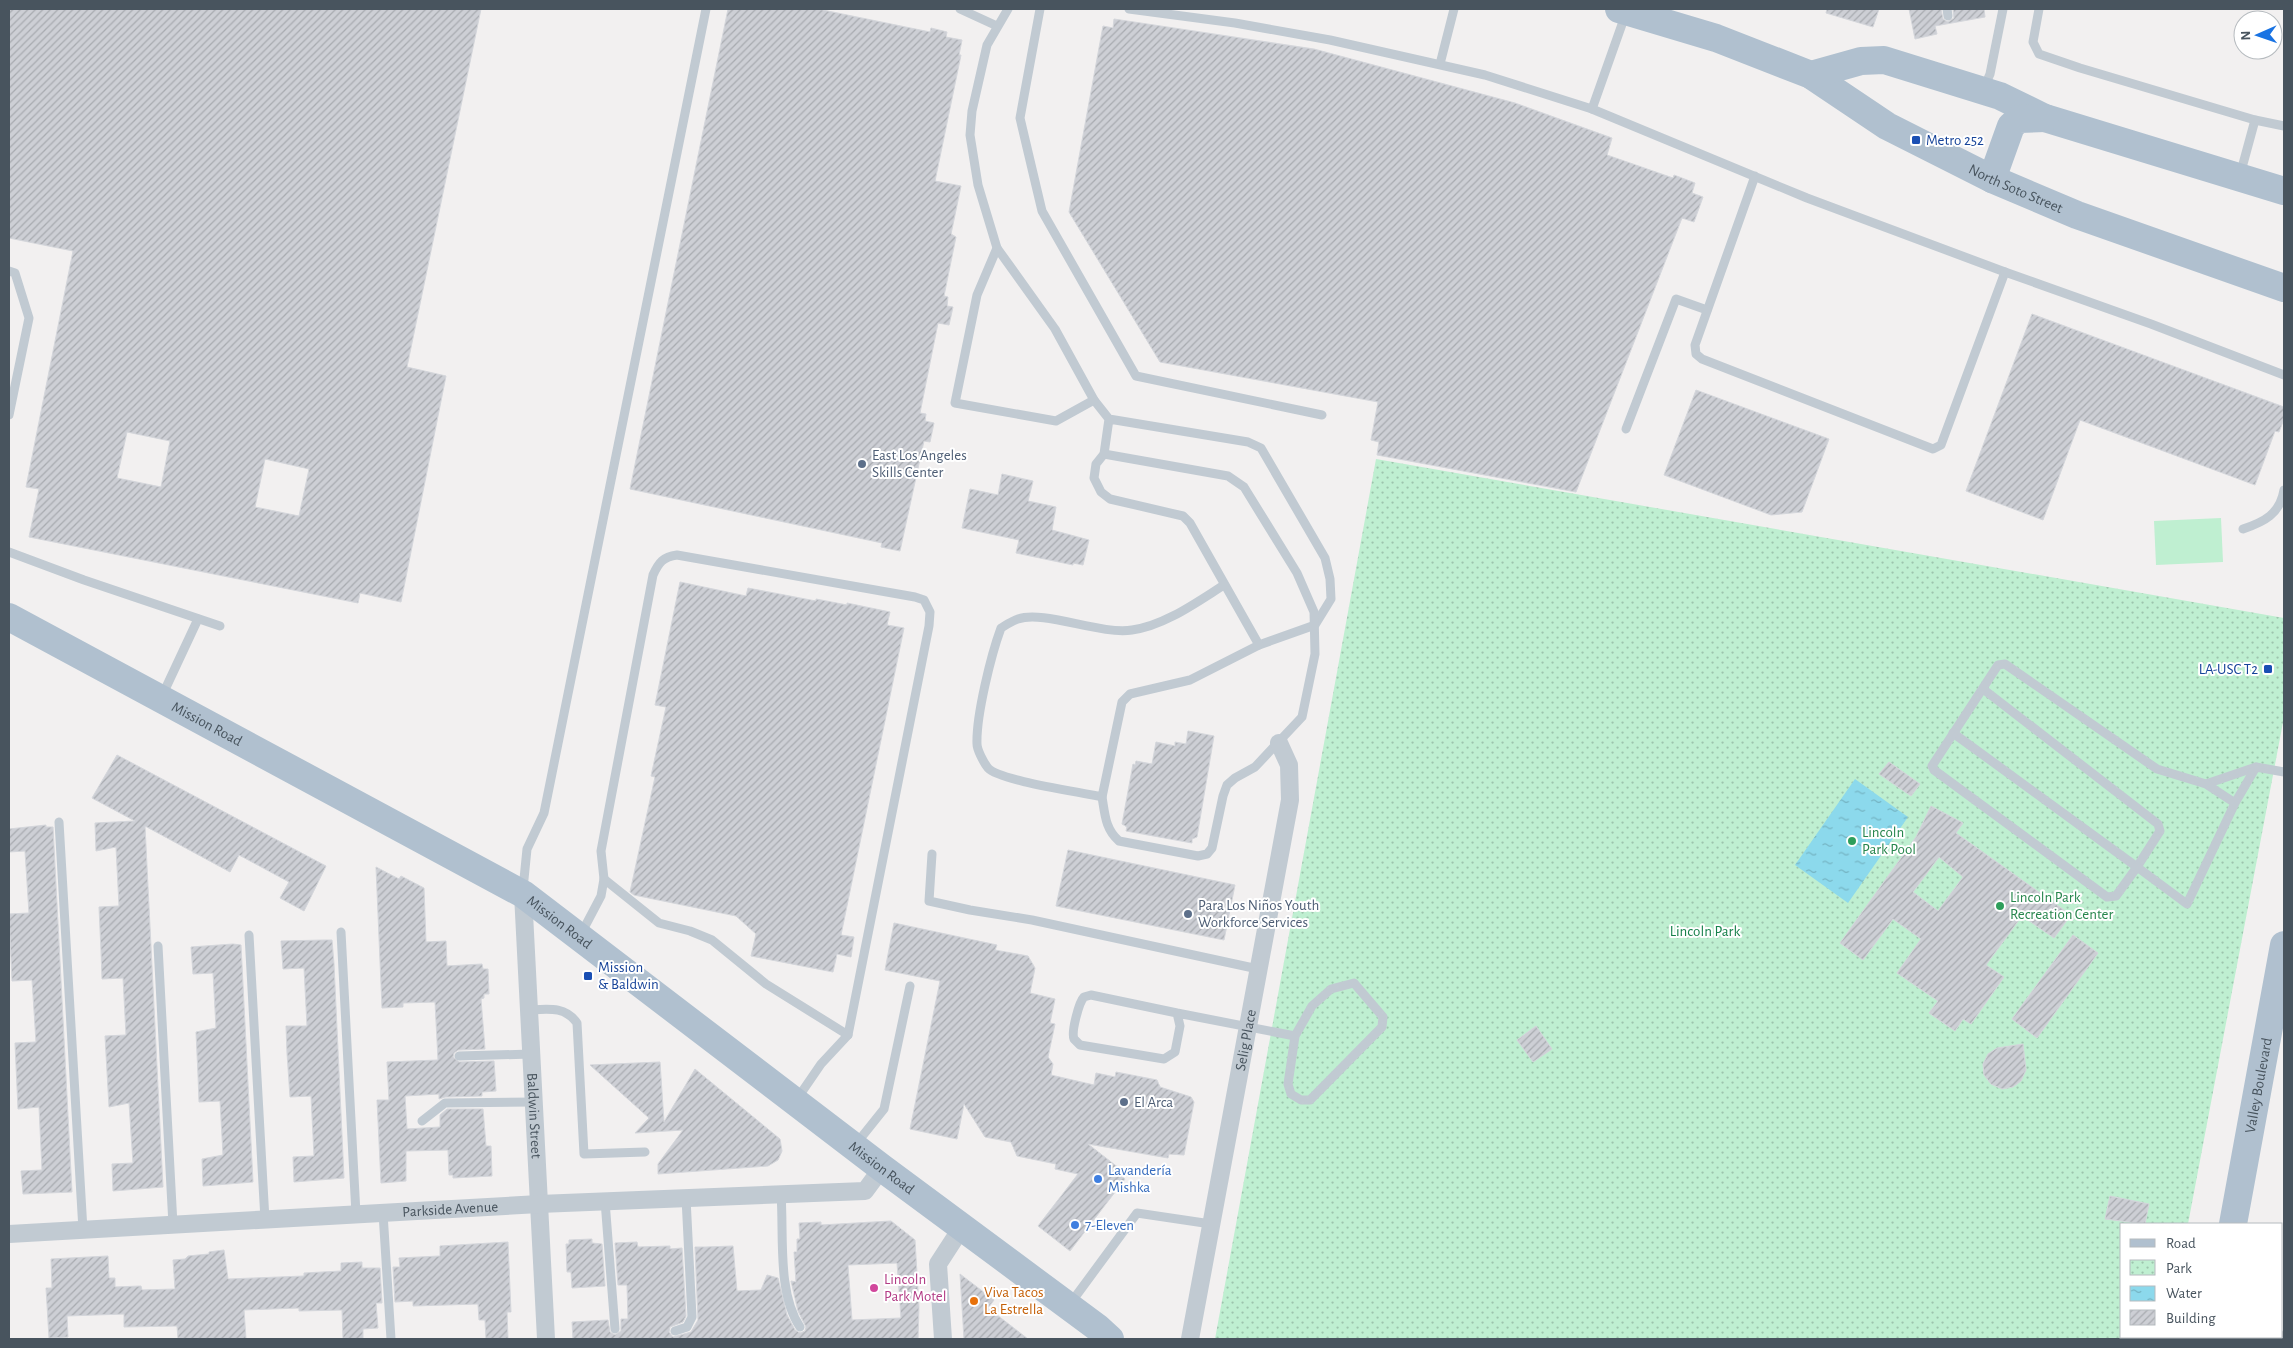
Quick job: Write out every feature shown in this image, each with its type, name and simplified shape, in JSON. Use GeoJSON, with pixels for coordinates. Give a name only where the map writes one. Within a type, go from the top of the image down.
{"type":"FeatureCollection","features":[{"type":"Feature","properties":{"kind":"main road","name":"North Soto Street"},"geometry":{"type":"LineString","coordinates":[[1623,10],[1716,38],[1811,75],[1887,126],[1992,179],[2077,215],[2284,288]]}},
{"type":"Feature","properties":{"kind":"main road"},"geometry":{"type":"LineString","coordinates":[[1811,75],[1861,61],[1884,60],[2000,96],[2045,118],[2284,191]]}},
{"type":"Feature","properties":{"kind":"main road"},"geometry":{"type":"LineString","coordinates":[[1992,179],[2010,126],[2019,119],[2045,118]]}},
{"type":"Feature","properties":{"kind":"main road","name":"Mission Road"},"geometry":{"type":"LineString","coordinates":[[9,617],[523,894],[854,1147],[1110,1339]]}},
{"type":"Feature","properties":{"kind":"main road","name":"Valley Boulevard"},"geometry":{"type":"LineString","coordinates":[[2233,1223],[2284,945]]}},
{"type":"Feature","properties":{"kind":"street","name":"Selig Place"},"geometry":{"type":"LineString","coordinates":[[1190,1339],[1290,800],[1289,765],[1279,742]]}},
{"type":"Feature","properties":{"kind":"street","name":"Baldwin Street"},"geometry":{"type":"LineString","coordinates":[[523,894],[546,1339]]}},
{"type":"Feature","properties":{"kind":"street","name":"Parkside Avenue"},"geometry":{"type":"LineString","coordinates":[[9,1234],[539,1204],[865,1191],[882,1168]]}},
{"type":"Feature","properties":{"kind":"street"},"geometry":{"type":"LineString","coordinates":[[943,1339],[938,1264],[962,1227]]}},
{"type":"Feature","properties":{"kind":"lane"},"geometry":{"type":"LineString","coordinates":[[523,894],[527,850],[544,813],[706,9]]}},
{"type":"Feature","properties":{"kind":"lane"},"geometry":{"type":"LineString","coordinates":[[960,9],[997,26]]}},
{"type":"Feature","properties":{"kind":"lane"},"geometry":{"type":"LineString","coordinates":[[1008,9],[987,45],[972,111],[970,135],[978,185],[997,248],[1055,329],[1094,400],[1109,420],[1248,442],[1261,448],[1326,558],[1331,599],[1315,626],[1259,645],[1190,680],[1130,694],[1122,702],[1102,798],[1106,824],[1110,834],[1118,841],[1198,856],[1207,854],[1212,848],[1227,785],[1235,778],[1256,767],[1302,717],[1315,654],[1315,626],[1314,612],[1297,573],[1244,487],[1228,476],[1104,454]]}},
{"type":"Feature","properties":{"kind":"lane"},"geometry":{"type":"LineString","coordinates":[[1040,9],[1020,118],[1042,211],[1136,376],[1322,415]]}},
{"type":"Feature","properties":{"kind":"lane"},"geometry":{"type":"LineString","coordinates":[[1129,9],[1235,23],[1330,40],[1485,75],[1592,109],[1880,227],[2151,324],[2284,375]]}},
{"type":"Feature","properties":{"kind":"lane"},"geometry":{"type":"LineString","coordinates":[[1440,64],[1454,9]]}},
{"type":"Feature","properties":{"kind":"lane"},"geometry":{"type":"LineString","coordinates":[[1983,91],[1990,74],[2003,9]]}},
{"type":"Feature","properties":{"kind":"lane"},"geometry":{"type":"LineString","coordinates":[[2039,9],[2033,42],[2039,54],[2255,120],[2284,126]]}},
{"type":"Feature","properties":{"kind":"lane"},"geometry":{"type":"LineString","coordinates":[[1592,109],[1623,10]]}},
{"type":"Feature","properties":{"kind":"lane"},"geometry":{"type":"LineString","coordinates":[[2239,178],[2255,120]]}},
{"type":"Feature","properties":{"kind":"lane"},"geometry":{"type":"LineString","coordinates":[[1754,176],[1695,345],[1696,354],[1702,359],[1933,449],[1941,445],[2005,272]]}},
{"type":"Feature","properties":{"kind":"lane"},"geometry":{"type":"LineString","coordinates":[[997,248],[977,295],[955,403],[1056,421],[1094,400]]}},
{"type":"Feature","properties":{"kind":"lane"},"geometry":{"type":"LineString","coordinates":[[9,270],[14,273],[29,318],[9,415]]}},
{"type":"Feature","properties":{"kind":"lane"},"geometry":{"type":"LineString","coordinates":[[1626,429],[1676,299],[1707,310]]}},
{"type":"Feature","properties":{"kind":"lane"},"geometry":{"type":"LineString","coordinates":[[1109,420],[1104,454],[1096,464],[1094,478],[1101,492],[1110,499],[1183,516],[1190,523],[1259,645]]}},
{"type":"Feature","properties":{"kind":"lane"},"geometry":{"type":"LineString","coordinates":[[2243,529],[2262,523],[2274,513],[2284,490]]}},
{"type":"Feature","properties":{"kind":"lane"},"geometry":{"type":"LineString","coordinates":[[9,552],[84,580],[220,626]]}},
{"type":"Feature","properties":{"kind":"lane"},"geometry":{"type":"LineString","coordinates":[[580,937],[601,896],[604,879],[601,851],[653,575],[659,562],[668,556],[677,555],[915,596],[924,600],[930,612],[929,626],[848,1035],[821,1064],[796,1102]]}},
{"type":"Feature","properties":{"kind":"lane"},"geometry":{"type":"LineString","coordinates":[[1102,798],[1004,777],[988,768],[977,746],[980,715],[995,645],[1001,628],[1019,618],[1037,618],[1115,631],[1132,630],[1158,622],[1224,585]]}},
{"type":"Feature","properties":{"kind":"lane"},"geometry":{"type":"LineString","coordinates":[[160,699],[198,619]]}},
{"type":"Feature","properties":{"kind":"lane"},"geometry":{"type":"LineString","coordinates":[[1983,689],[2160,827],[2160,831],[2116,896],[2107,897],[1934,770],[1932,766],[1998,665],[2006,664],[2157,769],[2206,784],[2235,803]]}},
{"type":"Feature","properties":{"kind":"lane"},"geometry":{"type":"LineString","coordinates":[[1953,733],[2187,904],[2235,803],[2256,767]]}},
{"type":"Feature","properties":{"kind":"lane"},"geometry":{"type":"LineString","coordinates":[[2206,784],[2256,767],[2284,772]]}},
{"type":"Feature","properties":{"kind":"lane"},"geometry":{"type":"LineString","coordinates":[[60,822],[83,1230]]}},
{"type":"Feature","properties":{"kind":"lane"},"geometry":{"type":"LineString","coordinates":[[932,854],[929,901],[1032,920],[1258,969]]}},
{"type":"Feature","properties":{"kind":"lane"},"geometry":{"type":"LineString","coordinates":[[604,879],[659,923],[690,931],[712,940],[766,984],[848,1035]]}},
{"type":"Feature","properties":{"kind":"lane"},"geometry":{"type":"LineString","coordinates":[[341,932],[356,1214]]}},
{"type":"Feature","properties":{"kind":"lane"},"geometry":{"type":"LineString","coordinates":[[249,935],[265,1220]]}},
{"type":"Feature","properties":{"kind":"lane"},"geometry":{"type":"LineString","coordinates":[[158,946],[173,1225]]}},
{"type":"Feature","properties":{"kind":"lane"},"geometry":{"type":"LineString","coordinates":[[1354,983],[1383,1017],[1382,1027],[1310,1100],[1301,1100],[1291,1094],[1288,1084],[1296,1036],[1312,1006],[1331,989],[1354,983]]}},
{"type":"Feature","properties":{"kind":"lane"},"geometry":{"type":"LineString","coordinates":[[854,1147],[884,1109],[910,986]]}},
{"type":"Feature","properties":{"kind":"lane"},"geometry":{"type":"LineString","coordinates":[[1177,1013],[1180,1026],[1174,1052],[1164,1059],[1080,1045],[1074,1040],[1073,1033],[1078,1009],[1084,996],[1091,995],[1296,1036]]}},
{"type":"Feature","properties":{"kind":"lane"},"geometry":{"type":"LineString","coordinates":[[529,1010],[560,1009],[571,1014],[577,1023],[584,1154],[645,1152]]}},
{"type":"Feature","properties":{"kind":"lane"},"geometry":{"type":"LineString","coordinates":[[458,1056],[531,1054]]}},
{"type":"Feature","properties":{"kind":"lane"},"geometry":{"type":"LineString","coordinates":[[422,1121],[445,1103],[534,1102]]}},
{"type":"Feature","properties":{"kind":"lane"},"geometry":{"type":"LineString","coordinates":[[781,1194],[785,1293],[792,1315],[800,1327]]}},
{"type":"Feature","properties":{"kind":"lane"},"geometry":{"type":"LineString","coordinates":[[675,1331],[687,1327],[692,1317],[686,1198]]}},
{"type":"Feature","properties":{"kind":"lane"},"geometry":{"type":"LineString","coordinates":[[605,1202],[615,1328]]}},
{"type":"Feature","properties":{"kind":"lane"},"geometry":{"type":"LineString","coordinates":[[383,1213],[390,1339]]}},
{"type":"Feature","properties":{"kind":"lane"},"geometry":{"type":"LineString","coordinates":[[1068,1306],[1137,1214],[1211,1224]]}},
{"type":"Feature","properties":{"kind":"green space","name":"Lincoln Park"},"geometry":{"type":"Polygon","coordinates":[[[1376,459],[2284,618],[2284,717],[2188,1223],[2120,1223],[2120,1338],[2166,1339],[1215,1339],[1376,459]]]}},
{"type":"Feature","properties":{"kind":"green space"},"geometry":{"type":"Polygon","coordinates":[[[2221,518],[2223,562],[2156,565],[2154,521],[2221,518]]]}},
{"type":"Feature","properties":{"kind":"water","name":"Lincoln Park Pool"},"geometry":{"type":"Polygon","coordinates":[[[1855,779],[1908,817],[1848,903],[1795,865],[1855,779]]]}},
{"type":"Feature","properties":{"kind":"building"},"geometry":{"type":"Polygon","coordinates":[[[9,9],[481,9],[407,367],[446,376],[401,602],[360,593],[358,603],[29,537],[39,489],[26,487],[73,251],[9,238],[9,9]],[[127,432],[117,478],[161,487],[170,441],[127,432]],[[265,459],[255,507],[299,516],[309,469],[265,459]]]}},
{"type":"Feature","properties":{"kind":"building"},"geometry":{"type":"Polygon","coordinates":[[[728,9],[818,9],[930,32],[931,28],[947,32],[946,37],[962,40],[959,55],[961,55],[935,181],[961,186],[951,234],[956,237],[944,296],[948,297],[947,306],[953,307],[949,325],[938,323],[920,413],[926,414],[925,421],[934,423],[930,442],[924,441],[900,551],[881,547],[882,543],[630,489],[728,9]]]}},
{"type":"Feature","properties":{"kind":"building"},"geometry":{"type":"Polygon","coordinates":[[[1827,9],[1879,9],[1873,27],[1826,13],[1827,9]]]}},
{"type":"Feature","properties":{"kind":"building"},"geometry":{"type":"Polygon","coordinates":[[[1909,9],[1941,9],[1943,19],[1948,22],[1954,18],[1953,9],[1984,9],[1985,17],[1935,26],[1937,34],[1915,39],[1909,9]]]}},
{"type":"Feature","properties":{"kind":"building"},"geometry":{"type":"Polygon","coordinates":[[[1114,19],[1314,49],[1515,103],[1612,138],[1607,155],[1673,178],[1674,175],[1695,183],[1692,193],[1703,197],[1694,222],[1682,218],[1576,492],[1377,455],[1379,442],[1371,440],[1378,402],[1160,362],[1069,212],[1103,26],[1113,28],[1114,19]]]}},
{"type":"Feature","properties":{"kind":"building"},"geometry":{"type":"Polygon","coordinates":[[[2032,314],[2284,407],[2284,419],[2279,432],[2275,431],[2255,485],[2080,420],[2043,520],[1966,491],[2032,314]]]}},
{"type":"Feature","properties":{"kind":"building"},"geometry":{"type":"Polygon","coordinates":[[[1696,390],[1829,439],[1802,512],[1771,515],[1664,475],[1696,390]]]}},
{"type":"Feature","properties":{"kind":"building"},"geometry":{"type":"Polygon","coordinates":[[[1002,474],[1033,481],[1028,501],[1056,507],[1052,530],[1089,540],[1083,565],[1073,563],[1073,565],[1016,553],[1019,540],[962,528],[970,489],[998,495],[1002,474]]]}},
{"type":"Feature","properties":{"kind":"building"},"geometry":{"type":"Polygon","coordinates":[[[680,582],[746,596],[748,588],[816,601],[816,599],[847,605],[847,603],[890,612],[887,625],[904,628],[841,935],[854,937],[851,957],[837,954],[833,972],[751,956],[756,934],[736,916],[634,895],[630,892],[655,777],[651,776],[666,707],[655,705],[680,582]]]}},
{"type":"Feature","properties":{"kind":"building"},"geometry":{"type":"Polygon","coordinates":[[[1188,731],[1214,736],[1197,837],[1192,839],[1192,843],[1126,831],[1127,827],[1122,824],[1133,764],[1135,765],[1136,761],[1152,764],[1156,742],[1175,746],[1175,742],[1186,744],[1188,731]]]}},
{"type":"Feature","properties":{"kind":"building"},"geometry":{"type":"Polygon","coordinates":[[[117,755],[326,866],[304,911],[280,898],[289,882],[239,855],[230,872],[145,826],[163,1187],[113,1191],[112,1164],[133,1163],[129,1103],[109,1107],[105,1036],[126,1035],[123,978],[102,979],[99,907],[119,906],[116,847],[96,851],[95,823],[135,821],[92,798],[117,755]]]}},
{"type":"Feature","properties":{"kind":"building"},"geometry":{"type":"Polygon","coordinates":[[[1889,762],[1920,784],[1911,796],[1879,774],[1889,762]]]}},
{"type":"Feature","properties":{"kind":"building"},"geometry":{"type":"Polygon","coordinates":[[[1931,806],[1963,823],[1956,833],[2071,915],[2054,938],[2022,916],[1986,965],[2004,977],[1971,1024],[1963,1019],[1955,1031],[1929,1013],[1938,1001],[1897,973],[1921,939],[1893,919],[1863,960],[1840,943],[1916,837],[1931,806]],[[1939,857],[1913,892],[1938,911],[1963,877],[1939,857]]]}},
{"type":"Feature","properties":{"kind":"building"},"geometry":{"type":"Polygon","coordinates":[[[46,825],[46,827],[53,827],[72,1192],[23,1194],[21,1171],[42,1170],[39,1107],[18,1109],[15,1043],[36,1042],[32,980],[12,981],[9,914],[29,913],[25,851],[9,852],[9,829],[46,825]]]}},
{"type":"Feature","properties":{"kind":"building"},"geometry":{"type":"Polygon","coordinates":[[[1068,850],[1235,885],[1224,940],[1056,906],[1068,850]]]}},
{"type":"Feature","properties":{"kind":"building"},"geometry":{"type":"Polygon","coordinates":[[[376,867],[399,879],[401,876],[424,888],[426,942],[446,941],[447,966],[482,964],[483,969],[488,969],[489,994],[484,994],[484,998],[481,999],[485,1049],[458,1050],[454,1053],[453,1057],[459,1062],[494,1061],[496,1091],[482,1092],[482,1096],[445,1097],[439,1099],[439,1094],[405,1096],[407,1129],[440,1127],[440,1115],[447,1109],[483,1109],[486,1146],[491,1146],[492,1176],[453,1178],[453,1175],[449,1175],[448,1150],[406,1151],[406,1181],[381,1183],[377,1100],[389,1100],[387,1062],[438,1060],[435,1002],[403,1003],[403,1007],[382,1008],[376,867]]]}},
{"type":"Feature","properties":{"kind":"building"},"geometry":{"type":"Polygon","coordinates":[[[894,923],[997,945],[995,950],[1028,956],[1035,968],[1030,993],[1055,999],[1050,1023],[1055,1024],[1048,1057],[1053,1064],[1051,1075],[1094,1085],[1096,1073],[1115,1077],[1116,1072],[1157,1080],[1160,1087],[1191,1097],[1194,1102],[1184,1155],[1169,1154],[1168,1158],[1088,1144],[1124,1172],[1121,1176],[1125,1179],[1070,1251],[1038,1226],[1078,1174],[1055,1169],[1056,1164],[1017,1156],[1011,1142],[985,1137],[964,1104],[957,1139],[910,1129],[940,981],[885,970],[894,923]]]}},
{"type":"Feature","properties":{"kind":"building"},"geometry":{"type":"Polygon","coordinates":[[[2073,935],[2098,953],[2037,1038],[2012,1019],[2073,935]]]}},
{"type":"Feature","properties":{"kind":"building"},"geometry":{"type":"Polygon","coordinates":[[[332,940],[344,1178],[294,1182],[293,1157],[314,1156],[311,1096],[290,1097],[286,1026],[307,1026],[304,968],[283,969],[281,941],[332,940]]]}},
{"type":"Feature","properties":{"kind":"building"},"geometry":{"type":"Polygon","coordinates":[[[241,945],[253,1182],[203,1186],[202,1159],[223,1155],[220,1101],[199,1102],[196,1032],[216,1028],[213,973],[193,974],[191,947],[241,945]]]}},
{"type":"Feature","properties":{"kind":"building"},"geometry":{"type":"Polygon","coordinates":[[[1536,1026],[1552,1049],[1533,1062],[1517,1040],[1536,1026]]]}},
{"type":"Feature","properties":{"kind":"building"},"geometry":{"type":"Polygon","coordinates":[[[2023,1044],[2026,1070],[2021,1081],[2013,1087],[2002,1089],[1991,1084],[1984,1075],[1983,1064],[1988,1054],[1997,1048],[2023,1044]]]}},
{"type":"Feature","properties":{"kind":"building"},"geometry":{"type":"Polygon","coordinates":[[[660,1062],[664,1122],[695,1069],[780,1139],[782,1151],[778,1160],[768,1166],[658,1174],[658,1164],[683,1130],[635,1133],[649,1118],[590,1065],[660,1062]]]}},
{"type":"Feature","properties":{"kind":"building"},"geometry":{"type":"Polygon","coordinates":[[[2110,1196],[2149,1204],[2145,1223],[2105,1219],[2110,1196]]]}},
{"type":"Feature","properties":{"kind":"building"},"geometry":{"type":"Polygon","coordinates":[[[891,1221],[915,1240],[919,1307],[918,1339],[573,1339],[572,1322],[608,1320],[610,1332],[615,1335],[621,1331],[621,1319],[628,1319],[627,1285],[618,1285],[615,1243],[637,1242],[638,1247],[670,1246],[670,1249],[682,1248],[686,1316],[683,1322],[670,1327],[669,1332],[673,1337],[691,1332],[698,1320],[695,1247],[733,1246],[737,1291],[761,1290],[767,1275],[778,1278],[787,1315],[795,1330],[800,1333],[805,1331],[806,1327],[798,1311],[791,1281],[796,1282],[794,1252],[797,1252],[797,1239],[800,1239],[799,1223],[821,1222],[821,1225],[891,1221]],[[897,1263],[848,1265],[852,1320],[901,1318],[897,1263]]]}},
{"type":"Feature","properties":{"kind":"building"},"geometry":{"type":"Polygon","coordinates":[[[592,1239],[592,1243],[602,1244],[605,1286],[572,1288],[571,1272],[567,1272],[566,1244],[569,1244],[569,1240],[592,1239]]]}},
{"type":"Feature","properties":{"kind":"building"},"geometry":{"type":"Polygon","coordinates":[[[508,1242],[511,1312],[507,1312],[508,1339],[486,1339],[485,1320],[479,1320],[478,1304],[413,1306],[413,1301],[395,1302],[393,1267],[400,1267],[399,1258],[440,1256],[440,1246],[508,1242]]]}},
{"type":"Feature","properties":{"kind":"building"},"geometry":{"type":"Polygon","coordinates":[[[224,1250],[228,1279],[304,1276],[304,1273],[341,1271],[341,1263],[362,1262],[362,1268],[380,1268],[382,1303],[376,1303],[378,1328],[363,1329],[363,1339],[343,1339],[342,1310],[299,1311],[299,1308],[244,1310],[246,1339],[178,1339],[177,1326],[124,1327],[124,1314],[67,1316],[68,1337],[49,1338],[46,1288],[52,1288],[51,1259],[108,1256],[109,1278],[115,1278],[115,1287],[141,1286],[142,1290],[175,1289],[173,1260],[224,1250]]]}},
{"type":"Feature","properties":{"kind":"building"},"geometry":{"type":"Polygon","coordinates":[[[960,1274],[994,1300],[988,1308],[1028,1339],[964,1339],[960,1274]]]}},
{"type":"Feature","properties":{"kind":"railway"},"geometry":{"type":"LineString","coordinates":[[2283,1339],[2284,1332]]}},
{"type":"Feature","properties":{"kind":"place","name":"Metro 252"},"geometry":{"type":"Point","coordinates":[1916,140]}},
{"type":"Feature","properties":{"kind":"place","name":"East Los Angeles Skills Center"},"geometry":{"type":"Point","coordinates":[862,464]}},
{"type":"Feature","properties":{"kind":"place","name":"LA-USC T2"},"geometry":{"type":"Point","coordinates":[2268,669]}},
{"type":"Feature","properties":{"kind":"place","name":"Lincoln Park Pool"},"geometry":{"type":"Point","coordinates":[1852,841]}},
{"type":"Feature","properties":{"kind":"place","name":"Lincoln Park Recreation Center"},"geometry":{"type":"Point","coordinates":[2000,906]}},
{"type":"Feature","properties":{"kind":"place","name":"Para Los Niños Youth Workforce Services"},"geometry":{"type":"Point","coordinates":[1188,914]}},
{"type":"Feature","properties":{"kind":"place","name":"Mission & Baldwin"},"geometry":{"type":"Point","coordinates":[588,976]}},
{"type":"Feature","properties":{"kind":"place","name":"El Arca"},"geometry":{"type":"Point","coordinates":[1124,1102]}},
{"type":"Feature","properties":{"kind":"place","name":"Lavandería Mishka"},"geometry":{"type":"Point","coordinates":[1098,1179]}},
{"type":"Feature","properties":{"kind":"place","name":"7-Eleven"},"geometry":{"type":"Point","coordinates":[1075,1225]}},
{"type":"Feature","properties":{"kind":"place","name":"Lincoln Park Motel"},"geometry":{"type":"Point","coordinates":[874,1288]}},
{"type":"Feature","properties":{"kind":"place","name":"Viva Tacos La Estrella"},"geometry":{"type":"Point","coordinates":[974,1301]}}]}
